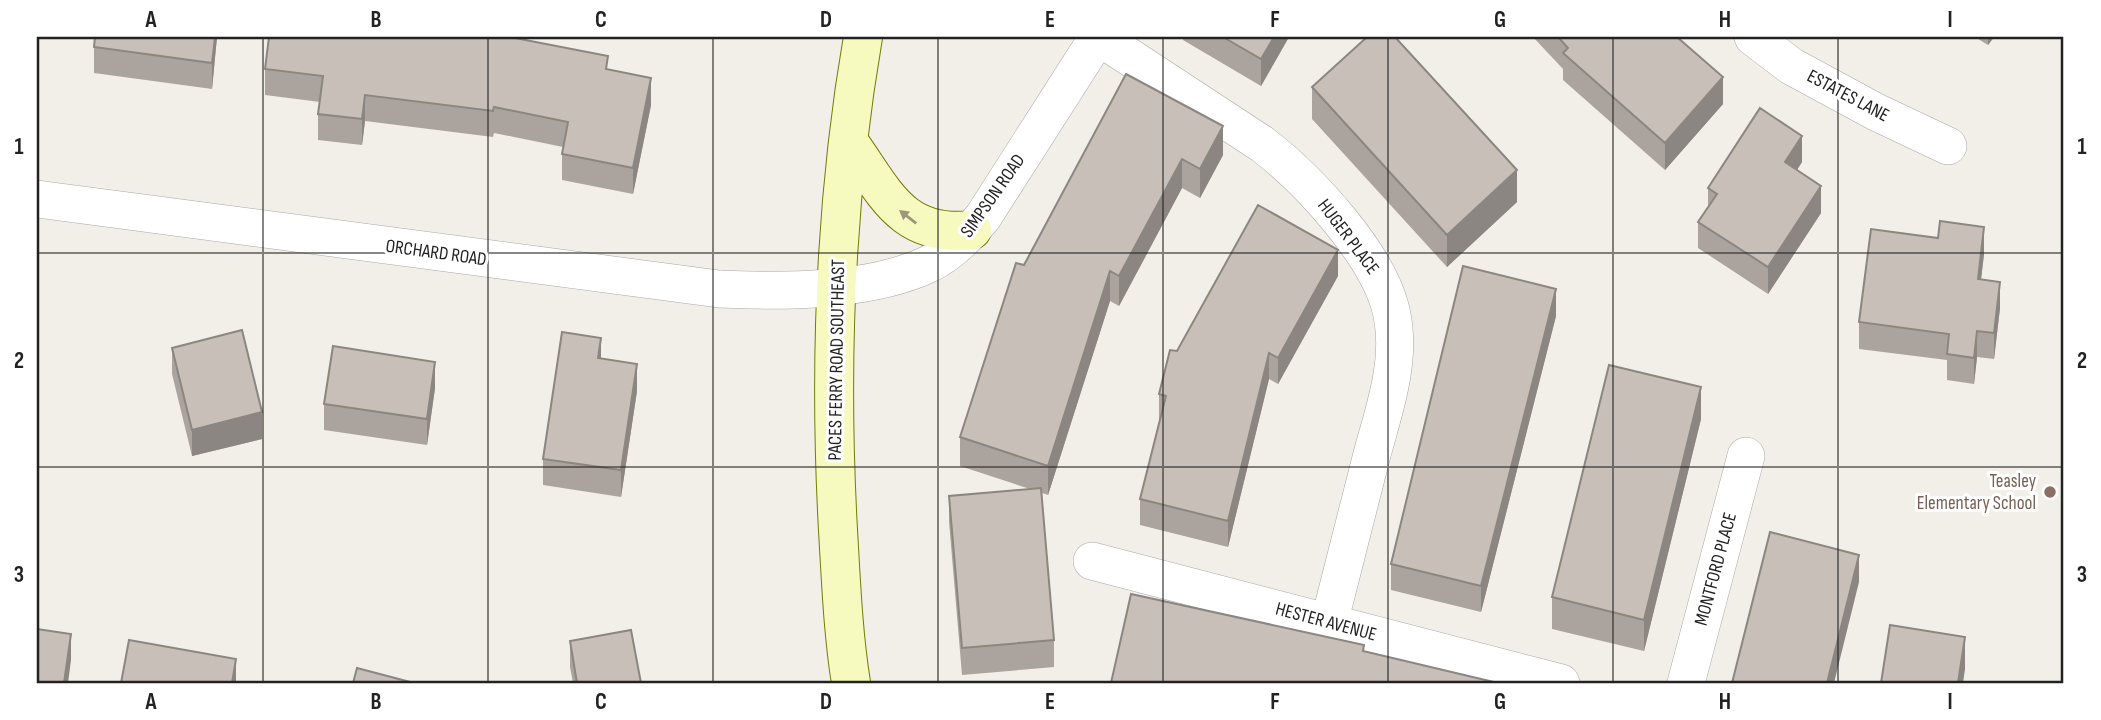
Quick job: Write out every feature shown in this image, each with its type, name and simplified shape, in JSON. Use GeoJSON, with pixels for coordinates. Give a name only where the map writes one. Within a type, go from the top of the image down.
{"type":"FeatureCollection","features":[{"type":"Feature","properties":{"kind":"main road","name":"PACES FERRY ROAD SOUTHEAST"},"geometry":{"type":"LineString","coordinates":[[850,683],[834,450],[836,287],[849,142],[863,37]]}},
{"type":"Feature","properties":{"kind":"main road"},"geometry":{"type":"LineString","coordinates":[[849,142],[897,208],[918,225],[945,231],[972,230]]}},
{"type":"Feature","properties":{"kind":"street","name":"SIMPSON ROAD"},"geometry":{"type":"LineString","coordinates":[[836,287],[904,274],[932,262],[959,244],[983,217],[1099,37]]}},
{"type":"Feature","properties":{"kind":"street","name":"HUGER PLACE"},"geometry":{"type":"LineString","coordinates":[[1099,37],[1262,144],[1285,162],[1353,239],[1380,279],[1392,314],[1395,344],[1393,370],[1329,623]]}},
{"type":"Feature","properties":{"kind":"street","name":"ESTATES LANE"},"geometry":{"type":"LineString","coordinates":[[1753,37],[1791,66],[1876,112],[1948,146]]}},
{"type":"Feature","properties":{"kind":"street","name":"ORCHARD ROAD"},"geometry":{"type":"LineString","coordinates":[[37,199],[719,289],[793,290],[836,287]]}},
{"type":"Feature","properties":{"kind":"street","name":"MONTFORD PLACE"},"geometry":{"type":"LineString","coordinates":[[1686,683],[1746,456]]}},
{"type":"Feature","properties":{"kind":"street","name":"HESTER AVENUE"},"geometry":{"type":"LineString","coordinates":[[1092,561],[1560,683]]}},
{"type":"Feature","properties":{"kind":"building"},"geometry":{"type":"Polygon","coordinates":[[[95,37],[215,37],[212,63],[94,47],[95,37]]]}},
{"type":"Feature","properties":{"kind":"building"},"geometry":{"type":"Polygon","coordinates":[[[269,37],[510,37],[608,56],[606,69],[651,78],[633,168],[562,154],[568,122],[494,107],[493,111],[365,95],[362,119],[318,114],[323,76],[265,69],[269,37]]]}},
{"type":"Feature","properties":{"kind":"building"},"geometry":{"type":"Polygon","coordinates":[[[1223,37],[1274,37],[1261,59],[1223,37]]]}},
{"type":"Feature","properties":{"kind":"building"},"geometry":{"type":"Polygon","coordinates":[[[1367,37],[1395,37],[1517,170],[1447,235],[1312,87],[1367,37]]]}},
{"type":"Feature","properties":{"kind":"building"},"geometry":{"type":"Polygon","coordinates":[[[1558,37],[1677,37],[1723,77],[1665,143],[1563,53],[1568,48],[1558,37]]]}},
{"type":"Feature","properties":{"kind":"building"},"geometry":{"type":"Polygon","coordinates":[[[1126,74],[1223,126],[1200,169],[1182,159],[1119,276],[1110,271],[1048,466],[960,437],[1016,263],[1024,265],[1126,74]]]}},
{"type":"Feature","properties":{"kind":"building"},"geometry":{"type":"Polygon","coordinates":[[[1760,108],[1802,136],[1785,162],[1821,186],[1768,267],[1698,222],[1717,194],[1708,188],[1760,108]]]}},
{"type":"Feature","properties":{"kind":"building"},"geometry":{"type":"Polygon","coordinates":[[[1258,205],[1338,250],[1278,358],[1269,353],[1228,521],[1140,499],[1166,396],[1159,394],[1170,350],[1177,351],[1258,205]]]}},
{"type":"Feature","properties":{"kind":"building"},"geometry":{"type":"Polygon","coordinates":[[[1940,221],[1984,227],[1978,279],[2000,282],[1994,333],[1977,331],[1974,358],[1947,354],[1949,334],[1859,322],[1871,229],[1938,238],[1940,221]]]}},
{"type":"Feature","properties":{"kind":"building"},"geometry":{"type":"Polygon","coordinates":[[[1463,266],[1556,289],[1481,586],[1391,564],[1463,266]]]}},
{"type":"Feature","properties":{"kind":"building"},"geometry":{"type":"Polygon","coordinates":[[[242,330],[262,412],[192,430],[172,348],[242,330]]]}},
{"type":"Feature","properties":{"kind":"building"},"geometry":{"type":"Polygon","coordinates":[[[562,332],[601,338],[598,358],[637,364],[621,470],[543,459],[562,332]]]}},
{"type":"Feature","properties":{"kind":"building"},"geometry":{"type":"Polygon","coordinates":[[[333,346],[435,362],[427,419],[324,404],[333,346]]]}},
{"type":"Feature","properties":{"kind":"building"},"geometry":{"type":"Polygon","coordinates":[[[1609,365],[1701,387],[1644,620],[1552,597],[1609,365]]]}},
{"type":"Feature","properties":{"kind":"building"},"geometry":{"type":"Polygon","coordinates":[[[1041,488],[1054,640],[962,648],[949,496],[1041,488]]]}},
{"type":"Feature","properties":{"kind":"building"},"geometry":{"type":"Polygon","coordinates":[[[1770,532],[1859,555],[1827,683],[1732,683],[1770,532]]]}},
{"type":"Feature","properties":{"kind":"building"},"geometry":{"type":"Polygon","coordinates":[[[1131,594],[1364,645],[1363,651],[1498,683],[1111,683],[1131,594]]]}},
{"type":"Feature","properties":{"kind":"building"},"geometry":{"type":"Polygon","coordinates":[[[1890,625],[1965,637],[1958,683],[1881,683],[1890,625]]]}},
{"type":"Feature","properties":{"kind":"building"},"geometry":{"type":"Polygon","coordinates":[[[37,629],[71,634],[64,683],[37,683],[37,629]]]}},
{"type":"Feature","properties":{"kind":"building"},"geometry":{"type":"Polygon","coordinates":[[[631,630],[641,683],[577,683],[570,641],[631,630]]]}},
{"type":"Feature","properties":{"kind":"building"},"geometry":{"type":"Polygon","coordinates":[[[129,640],[236,659],[232,683],[121,683],[129,640]]]}},
{"type":"Feature","properties":{"kind":"building"},"geometry":{"type":"Polygon","coordinates":[[[357,668],[414,683],[353,683],[357,668]]]}},
{"type":"Feature","properties":{"kind":"place","name":"Teasley Elementary School"},"geometry":{"type":"Point","coordinates":[2050,492]}}]}
